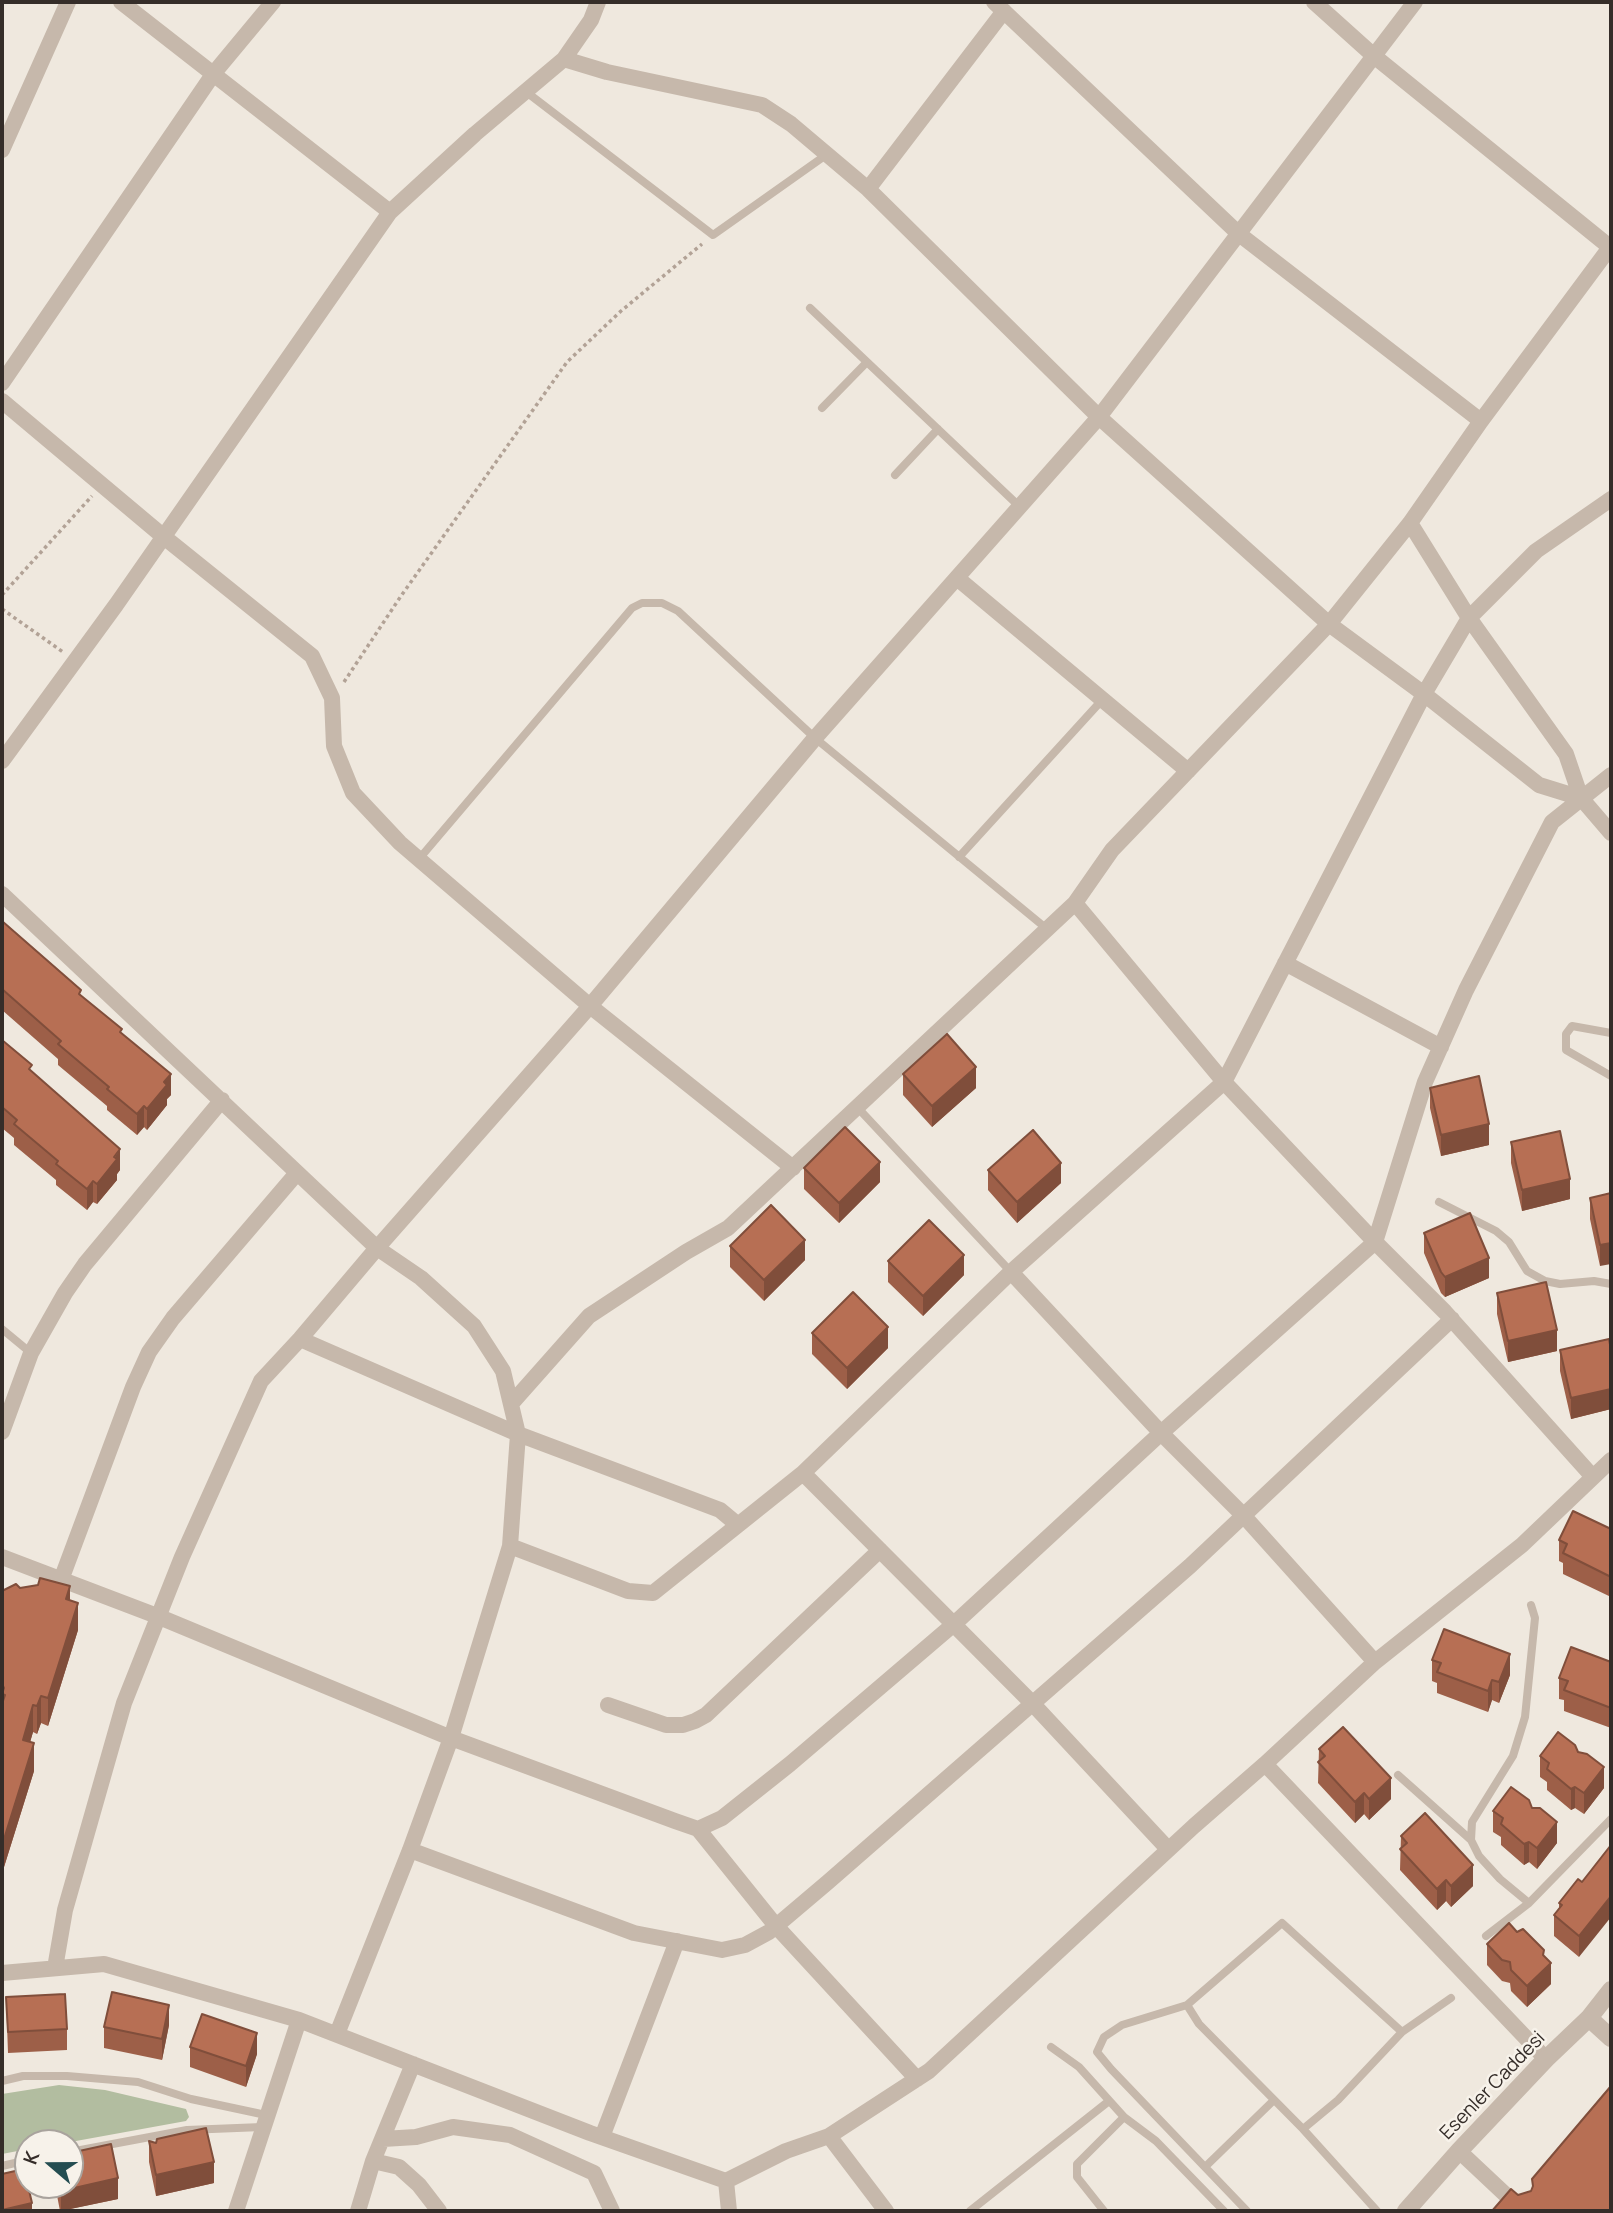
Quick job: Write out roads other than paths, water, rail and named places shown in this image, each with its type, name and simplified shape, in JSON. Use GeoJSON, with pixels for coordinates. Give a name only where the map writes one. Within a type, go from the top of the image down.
{"type":"FeatureCollection","features":[{"type":"Feature","properties":{"kind":"street"},"geometry":{"type":"LineString","coordinates":[[2,150],[68,2]]}},
{"type":"Feature","properties":{"kind":"street"},"geometry":{"type":"LineString","coordinates":[[121,2],[390,212]]}},
{"type":"Feature","properties":{"kind":"street"},"geometry":{"type":"LineString","coordinates":[[2,383],[214,73],[273,2]]}},
{"type":"Feature","properties":{"kind":"street"},"geometry":{"type":"LineString","coordinates":[[2,761],[164,537],[390,212],[475,134],[564,59],[591,20],[598,2]]}},
{"type":"Feature","properties":{"kind":"street"},"geometry":{"type":"LineString","coordinates":[[511,1404],[589,1316],[728,1228],[1075,903],[1112,850],[1329,624],[1409,523],[1481,421],[1611,247],[1374,56],[1314,2]]}},
{"type":"Feature","properties":{"kind":"street"},"geometry":{"type":"LineString","coordinates":[[55,1968],[65,1910],[124,1703],[157,1616],[261,1381],[590,1006],[815,738],[1100,417],[1415,2]]}},
{"type":"Feature","properties":{"kind":"street"},"geometry":{"type":"LineString","coordinates":[[868,189],[999,7],[1239,234],[1481,421]]}},
{"type":"Feature","properties":{"kind":"street"},"geometry":{"type":"LineString","coordinates":[[564,59],[607,72],[762,105],[791,124],[868,189],[1100,417],[1329,624],[1424,694],[1539,785],[1581,798]]}},
{"type":"Feature","properties":{"kind":"street"},"geometry":{"type":"LineString","coordinates":[[2,401],[164,537],[312,656],[332,698],[334,746],[354,793],[400,843],[590,1006],[793,1168]]}},
{"type":"Feature","properties":{"kind":"street"},"geometry":{"type":"LineString","coordinates":[[510,1546],[628,1591],[653,1593],[803,1473],[1012,1272],[1224,1082],[1424,694],[1469,618],[1536,551],[1611,499]]}},
{"type":"Feature","properties":{"kind":"street"},"geometry":{"type":"LineString","coordinates":[[1409,523],[1469,618],[1566,754],[1581,798],[1611,833]]}},
{"type":"Feature","properties":{"kind":"street"},"geometry":{"type":"LineString","coordinates":[[957,578],[1188,771]]}},
{"type":"Feature","properties":{"kind":"street"},"geometry":{"type":"LineString","coordinates":[[698,1829],[722,1818],[732,1810],[954,1624],[1161,1433],[1375,1242],[1425,1082],[1466,990],[1552,822],[1611,775]]}},
{"type":"Feature","properties":{"kind":"street"},"geometry":{"type":"LineString","coordinates":[[2,894],[377,1248],[422,1278],[474,1326],[503,1371],[518,1434],[510,1546],[451,1738],[337,2034]]}},
{"type":"Feature","properties":{"kind":"street"},"geometry":{"type":"LineString","coordinates":[[1075,903],[1224,1082],[1375,1242],[1452,1319],[1593,1477]]}},
{"type":"Feature","properties":{"kind":"street"},"geometry":{"type":"LineString","coordinates":[[1285,963],[1441,1047]]}},
{"type":"Feature","properties":{"kind":"street"},"geometry":{"type":"LineString","coordinates":[[2,1432],[31,1353],[65,1293],[85,1264],[222,1100]]}},
{"type":"Feature","properties":{"kind":"street"},"geometry":{"type":"LineString","coordinates":[[61,1580],[140,1369],[149,1352],[173,1318],[297,1173]]}},
{"type":"Feature","properties":{"kind":"street"},"geometry":{"type":"LineString","coordinates":[[1012,1272],[1161,1433],[1243,1515],[1375,1662]]}},
{"type":"Feature","properties":{"kind":"street"},"geometry":{"type":"LineString","coordinates":[[410,1850],[635,1933],[722,1950],[745,1945],[776,1926],[1190,1566],[1452,1319]]}},
{"type":"Feature","properties":{"kind":"street"},"geometry":{"type":"LineString","coordinates":[[300,1339],[518,1434],[720,1510],[738,1525]]}},
{"type":"Feature","properties":{"kind":"street"},"geometry":{"type":"LineString","coordinates":[[2,1973],[104,1964],[299,2020],[602,2137],[726,2180],[786,2151],[829,2136],[929,2071],[1375,1662],[1522,1545],[1611,1460]]}},
{"type":"Feature","properties":{"kind":"street"},"geometry":{"type":"LineString","coordinates":[[803,1473],[1032,1703],[1168,1849]]}},
{"type":"Feature","properties":{"kind":"street"},"geometry":{"type":"LineString","coordinates":[[608,1705],[666,1725],[683,1725],[706,1715],[880,1550]]}},
{"type":"Feature","properties":{"kind":"street"},"geometry":{"type":"LineString","coordinates":[[2,1557],[157,1616],[451,1738],[698,1829],[776,1926],[917,2079]]}},
{"type":"Feature","properties":{"kind":"street"},"geometry":{"type":"LineString","coordinates":[[1265,1765],[1546,2059]]}},
{"type":"Feature","properties":{"kind":"street"},"geometry":{"type":"LineString","coordinates":[[602,2137],[677,1941]]}},
{"type":"Feature","properties":{"kind":"street","name":"Esenler Caddesi"},"geometry":{"type":"LineString","coordinates":[[1406,2211],[1546,2059],[1589,2018],[1611,1990]]}},
{"type":"Feature","properties":{"kind":"street"},"geometry":{"type":"LineString","coordinates":[[1589,2018],[1611,2038]]}},
{"type":"Feature","properties":{"kind":"street"},"geometry":{"type":"LineString","coordinates":[[233,2211],[299,2020]]}},
{"type":"Feature","properties":{"kind":"street"},"geometry":{"type":"LineString","coordinates":[[358,2211],[373,2161],[414,2064]]}},
{"type":"Feature","properties":{"kind":"street"},"geometry":{"type":"LineString","coordinates":[[383,2139],[416,2137],[453,2127],[510,2135],[594,2173],[612,2211]]}},
{"type":"Feature","properties":{"kind":"street"},"geometry":{"type":"LineString","coordinates":[[829,2136],[886,2211]]}},
{"type":"Feature","properties":{"kind":"street"},"geometry":{"type":"LineString","coordinates":[[1459,2151],[1523,2211]]}},
{"type":"Feature","properties":{"kind":"street"},"geometry":{"type":"LineString","coordinates":[[373,2161],[400,2167],[419,2185],[439,2211]]}},
{"type":"Feature","properties":{"kind":"street"},"geometry":{"type":"LineString","coordinates":[[726,2180],[729,2211]]}},
{"type":"Feature","properties":{"kind":"lane"},"geometry":{"type":"LineString","coordinates":[[525,91],[713,235],[826,155]]}},
{"type":"Feature","properties":{"kind":"lane"},"geometry":{"type":"LineString","coordinates":[[810,308],[1020,507]]}},
{"type":"Feature","properties":{"kind":"lane"},"geometry":{"type":"LineString","coordinates":[[822,408],[867,362]]}},
{"type":"Feature","properties":{"kind":"lane"},"geometry":{"type":"LineString","coordinates":[[895,475],[938,429]]}},
{"type":"Feature","properties":{"kind":"lane"},"geometry":{"type":"LineString","coordinates":[[419,859],[632,608],[642,603],[662,603],[678,611],[815,738],[1047,929]]}},
{"type":"Feature","properties":{"kind":"lane"},"geometry":{"type":"LineString","coordinates":[[959,857],[1102,699]]}},
{"type":"Feature","properties":{"kind":"lane"},"geometry":{"type":"LineString","coordinates":[[1611,1033],[1572,1026],[1566,1034],[1566,1050],[1611,1076]]}},
{"type":"Feature","properties":{"kind":"lane"},"geometry":{"type":"LineString","coordinates":[[857,1107],[1012,1272]]}},
{"type":"Feature","properties":{"kind":"lane"},"geometry":{"type":"LineString","coordinates":[[1439,1202],[1496,1231],[1509,1242],[1527,1270],[1545,1281],[1560,1284],[1594,1281],[1611,1284]]}},
{"type":"Feature","properties":{"kind":"lane"},"geometry":{"type":"LineString","coordinates":[[2,1329],[31,1353]]}},
{"type":"Feature","properties":{"kind":"lane"},"geometry":{"type":"LineString","coordinates":[[1471,1840],[1472,1822],[1513,1756],[1525,1717],[1535,1618],[1531,1605]]}},
{"type":"Feature","properties":{"kind":"lane"},"geometry":{"type":"LineString","coordinates":[[1398,1775],[1471,1840],[1479,1856],[1500,1879],[1529,1903]]}},
{"type":"Feature","properties":{"kind":"lane"},"geometry":{"type":"LineString","coordinates":[[1486,1936],[1529,1903],[1611,1819]]}},
{"type":"Feature","properties":{"kind":"lane"},"geometry":{"type":"LineString","coordinates":[[1247,2211],[1097,2052],[1104,2037],[1122,2025],[1187,2005],[1282,1923],[1402,2032]]}},
{"type":"Feature","properties":{"kind":"lane"},"geometry":{"type":"LineString","coordinates":[[1303,2129],[1338,2100],[1402,2032],[1451,1998]]}},
{"type":"Feature","properties":{"kind":"lane"},"geometry":{"type":"LineString","coordinates":[[1187,2005],[1199,2024],[1303,2129],[1377,2211]]}},
{"type":"Feature","properties":{"kind":"lane"},"geometry":{"type":"LineString","coordinates":[[1051,2047],[1079,2067],[1124,2116],[1156,2141],[1224,2211]]}},
{"type":"Feature","properties":{"kind":"lane"},"geometry":{"type":"LineString","coordinates":[[2,2081],[23,2076],[67,2076],[138,2082],[264,2121]]}},
{"type":"Feature","properties":{"kind":"lane"},"geometry":{"type":"LineString","coordinates":[[1205,2167],[1274,2100]]}},
{"type":"Feature","properties":{"kind":"lane"},"geometry":{"type":"LineString","coordinates":[[970,2211],[1109,2101]]}},
{"type":"Feature","properties":{"kind":"lane"},"geometry":{"type":"LineString","coordinates":[[1104,2211],[1077,2177],[1077,2164],[1124,2116]]}},
{"type":"Feature","properties":{"kind":"lane"},"geometry":{"type":"LineString","coordinates":[[84,2149],[187,2130],[264,2121]]}}]}
